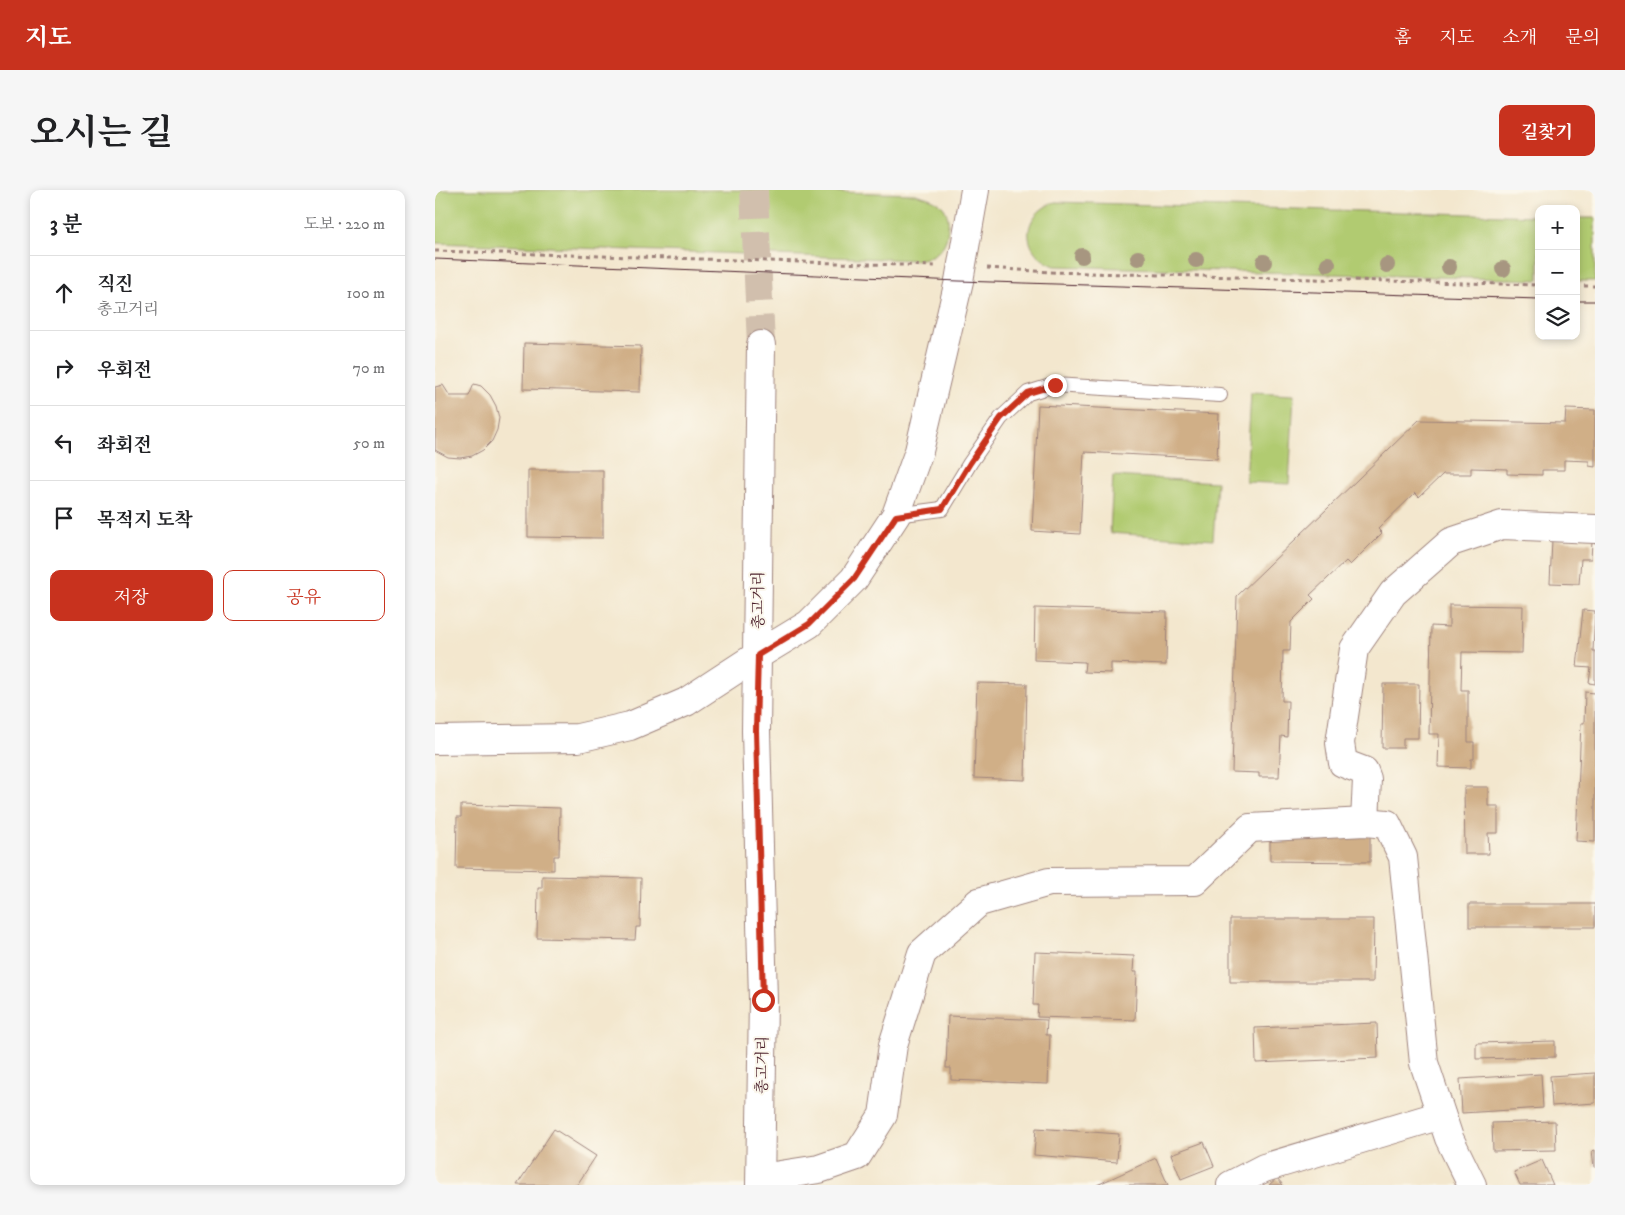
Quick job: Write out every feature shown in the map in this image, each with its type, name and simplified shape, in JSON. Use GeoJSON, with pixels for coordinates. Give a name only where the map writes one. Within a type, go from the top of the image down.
{"type":"FeatureCollection","features":[{"type":"Feature","properties":{"kind":"street"},"geometry":{"type":"LineString","coordinates":[[435,740],[578,738],[629,726],[686,702],[809,624],[854,579],[896,516],[919,451],[961,267],[975,190]]}},
{"type":"Feature","properties":{"kind":"street","name":"총고거리"},"geometry":{"type":"LineString","coordinates":[[761,345],[756,731],[763,1000],[761,1182]]}},
{"type":"Feature","properties":{"kind":"street"},"geometry":{"type":"LineString","coordinates":[[1365,822],[1367,779],[1363,770],[1343,763],[1340,743],[1354,650],[1393,593],[1451,542],[1502,525],[1595,529]]}},
{"type":"Feature","properties":{"kind":"street"},"geometry":{"type":"LineString","coordinates":[[761,1182],[819,1168],[857,1156],[883,1115],[893,1045],[922,953],[979,902],[1049,882],[1195,881],[1250,828],[1365,822],[1387,824],[1403,857],[1423,1064],[1449,1138],[1472,1185]]}},
{"type":"Feature","properties":{"kind":"street"},"geometry":{"type":"LineString","coordinates":[[1231,1185],[1264,1168],[1441,1115]]}},
{"type":"Feature","properties":{"kind":"lane"},"geometry":{"type":"LineString","coordinates":[[896,516],[942,509],[970,463],[1001,418],[1028,393],[1055,385],[1220,395]]}},
{"type":"Feature","properties":{"kind":"path"},"geometry":{"type":"LineString","coordinates":[[435,251],[961,267],[1050,272],[1535,285]]}},
{"type":"Feature","properties":{"kind":"path"},"geometry":{"type":"LineString","coordinates":[[1580,286],[1595,286]]}},
{"type":"Feature","properties":{"kind":"green space"},"geometry":{"type":"Polygon","coordinates":[[[435,190],[758,190],[915,194],[940,204],[947,214],[948,224],[946,240],[943,246],[929,257],[915,260],[435,243],[435,190]]]}},
{"type":"Feature","properties":{"kind":"green space"},"geometry":{"type":"Polygon","coordinates":[[[1055,202],[1535,216],[1535,280],[1055,266],[1035,252],[1030,243],[1030,225],[1035,216],[1055,202]]]}},
{"type":"Feature","properties":{"kind":"green space"},"geometry":{"type":"Polygon","coordinates":[[[1580,218],[1595,218],[1595,281],[1580,281],[1580,218]]]}},
{"type":"Feature","properties":{"kind":"green space"},"geometry":{"type":"Polygon","coordinates":[[[1251,393],[1294,395],[1289,484],[1246,482],[1251,393]]]}},
{"type":"Feature","properties":{"kind":"green space"},"geometry":{"type":"Polygon","coordinates":[[[1113,476],[1217,482],[1213,540],[1110,533],[1113,476]]]}},
{"type":"Feature","properties":{"kind":"building"},"geometry":{"type":"Polygon","coordinates":[[[524,343],[641,346],[640,392],[523,389],[524,343]]]}},
{"type":"Feature","properties":{"kind":"building"},"geometry":{"type":"Polygon","coordinates":[[[474,384],[481,386],[490,395],[496,406],[499,418],[497,430],[492,441],[483,450],[472,456],[448,457],[435,450],[435,387],[443,385],[450,396],[469,396],[474,384]]]}},
{"type":"Feature","properties":{"kind":"building"},"geometry":{"type":"Polygon","coordinates":[[[1038,405],[1219,414],[1217,459],[1084,452],[1080,534],[1032,531],[1038,405]]]}},
{"type":"Feature","properties":{"kind":"building"},"geometry":{"type":"Polygon","coordinates":[[[1566,409],[1595,410],[1595,467],[1589,466],[1589,461],[1564,460],[1564,470],[1542,470],[1542,475],[1507,474],[1507,469],[1471,468],[1471,474],[1443,474],[1419,497],[1415,493],[1378,529],[1382,533],[1350,565],[1346,561],[1310,595],[1314,599],[1291,622],[1290,651],[1283,651],[1282,701],[1288,701],[1287,737],[1281,736],[1279,777],[1259,777],[1259,773],[1232,772],[1237,596],[1419,420],[1565,423],[1566,409]]]}},
{"type":"Feature","properties":{"kind":"building"},"geometry":{"type":"Polygon","coordinates":[[[528,470],[603,470],[603,538],[528,537],[528,470]]]}},
{"type":"Feature","properties":{"kind":"building"},"geometry":{"type":"Polygon","coordinates":[[[1552,540],[1592,542],[1591,559],[1581,559],[1579,584],[1550,583],[1552,540]]]}},
{"type":"Feature","properties":{"kind":"building"},"geometry":{"type":"Polygon","coordinates":[[[1449,605],[1523,606],[1522,653],[1462,652],[1461,690],[1468,690],[1468,742],[1474,742],[1474,759],[1471,759],[1471,768],[1438,767],[1439,734],[1429,734],[1431,626],[1449,627],[1449,605]]]}},
{"type":"Feature","properties":{"kind":"building"},"geometry":{"type":"Polygon","coordinates":[[[1035,608],[1167,612],[1166,665],[1111,663],[1111,673],[1084,672],[1085,662],[1034,660],[1035,608]]]}},
{"type":"Feature","properties":{"kind":"building"},"geometry":{"type":"Polygon","coordinates":[[[1583,610],[1595,611],[1593,651],[1595,651],[1595,684],[1589,683],[1591,668],[1577,667],[1583,610]]]}},
{"type":"Feature","properties":{"kind":"building"},"geometry":{"type":"Polygon","coordinates":[[[977,683],[1027,684],[1025,780],[974,778],[977,683]]]}},
{"type":"Feature","properties":{"kind":"building"},"geometry":{"type":"Polygon","coordinates":[[[1383,684],[1419,684],[1418,738],[1403,738],[1403,748],[1382,748],[1383,684]]]}},
{"type":"Feature","properties":{"kind":"building"},"geometry":{"type":"Polygon","coordinates":[[[1585,692],[1595,693],[1595,842],[1576,841],[1581,723],[1584,723],[1585,692]]]}},
{"type":"Feature","properties":{"kind":"building"},"geometry":{"type":"Polygon","coordinates":[[[1464,787],[1488,787],[1488,806],[1498,806],[1498,833],[1488,833],[1489,854],[1465,854],[1464,787]]]}},
{"type":"Feature","properties":{"kind":"building"},"geometry":{"type":"Polygon","coordinates":[[[461,805],[560,808],[559,856],[554,856],[554,870],[456,868],[457,817],[461,817],[461,805]]]}},
{"type":"Feature","properties":{"kind":"building"},"geometry":{"type":"Polygon","coordinates":[[[1270,835],[1370,835],[1370,862],[1270,861],[1270,835]]]}},
{"type":"Feature","properties":{"kind":"building"},"geometry":{"type":"Polygon","coordinates":[[[542,876],[641,878],[640,927],[636,927],[635,940],[537,938],[538,888],[542,888],[542,876]]]}},
{"type":"Feature","properties":{"kind":"building"},"geometry":{"type":"Polygon","coordinates":[[[1469,904],[1595,904],[1595,927],[1469,927],[1469,904]]]}},
{"type":"Feature","properties":{"kind":"building"},"geometry":{"type":"Polygon","coordinates":[[[1230,919],[1374,919],[1373,982],[1230,982],[1230,919]]]}},
{"type":"Feature","properties":{"kind":"building"},"geometry":{"type":"Polygon","coordinates":[[[1035,952],[1134,956],[1133,972],[1137,972],[1135,1020],[1037,1017],[1038,1005],[1033,1005],[1035,952]]]}},
{"type":"Feature","properties":{"kind":"building"},"geometry":{"type":"Polygon","coordinates":[[[948,1016],[1047,1020],[1046,1035],[1050,1035],[1048,1084],[951,1080],[951,1068],[946,1068],[948,1016]]]}},
{"type":"Feature","properties":{"kind":"building"},"geometry":{"type":"Polygon","coordinates":[[[1377,1023],[1378,1058],[1256,1063],[1255,1028],[1377,1023]]]}},
{"type":"Feature","properties":{"kind":"building"},"geometry":{"type":"Polygon","coordinates":[[[1555,1041],[1555,1057],[1476,1059],[1476,1043],[1555,1041]]]}},
{"type":"Feature","properties":{"kind":"building"},"geometry":{"type":"Polygon","coordinates":[[[1595,1073],[1595,1103],[1552,1106],[1550,1076],[1595,1073]]]}},
{"type":"Feature","properties":{"kind":"building"},"geometry":{"type":"Polygon","coordinates":[[[1541,1074],[1543,1108],[1462,1113],[1460,1079],[1541,1074]]]}},
{"type":"Feature","properties":{"kind":"building"},"geometry":{"type":"Polygon","coordinates":[[[1555,1121],[1556,1150],[1493,1151],[1492,1123],[1555,1121]]]}},
{"type":"Feature","properties":{"kind":"building"},"geometry":{"type":"Polygon","coordinates":[[[1036,1128],[1119,1134],[1117,1162],[1034,1155],[1036,1128]]]}},
{"type":"Feature","properties":{"kind":"building"},"geometry":{"type":"Polygon","coordinates":[[[554,1129],[596,1156],[577,1185],[517,1185],[554,1129]]]}},
{"type":"Feature","properties":{"kind":"building"},"geometry":{"type":"Polygon","coordinates":[[[1204,1142],[1214,1166],[1181,1179],[1171,1154],[1204,1142]]]}},
{"type":"Feature","properties":{"kind":"building"},"geometry":{"type":"Polygon","coordinates":[[[1595,1150],[1595,1167],[1594,1167],[1592,1151],[1595,1150]]]}},
{"type":"Feature","properties":{"kind":"building"},"geometry":{"type":"Polygon","coordinates":[[[1156,1158],[1168,1185],[1097,1185],[1156,1158]]]}},
{"type":"Feature","properties":{"kind":"building"},"geometry":{"type":"Polygon","coordinates":[[[1542,1160],[1553,1185],[1520,1185],[1514,1172],[1542,1160]]]}},
{"type":"Feature","properties":{"kind":"building"},"geometry":{"type":"Polygon","coordinates":[[[1277,1178],[1283,1185],[1269,1185],[1277,1178]]]}},
{"type":"Feature","properties":{"kind":"tunnel"},"geometry":{"type":"LineString","coordinates":[[754,190],[761,345]]}},
{"type":"Feature","properties":{"kind":"tram line"},"geometry":{"type":"LineString","coordinates":[[435,259],[959,281],[1535,299]]}},
{"type":"Feature","properties":{"kind":"tram line"},"geometry":{"type":"LineString","coordinates":[[1580,301],[1595,301]]}},
{"type":"Feature","properties":{"kind":"route"},"geometry":{"type":"LineString","coordinates":[[763,1000],[756,731],[758,655],[809,624],[854,579],[896,516],[942,509],[970,463],[1001,418],[1028,393],[1055,385]]}}]}
